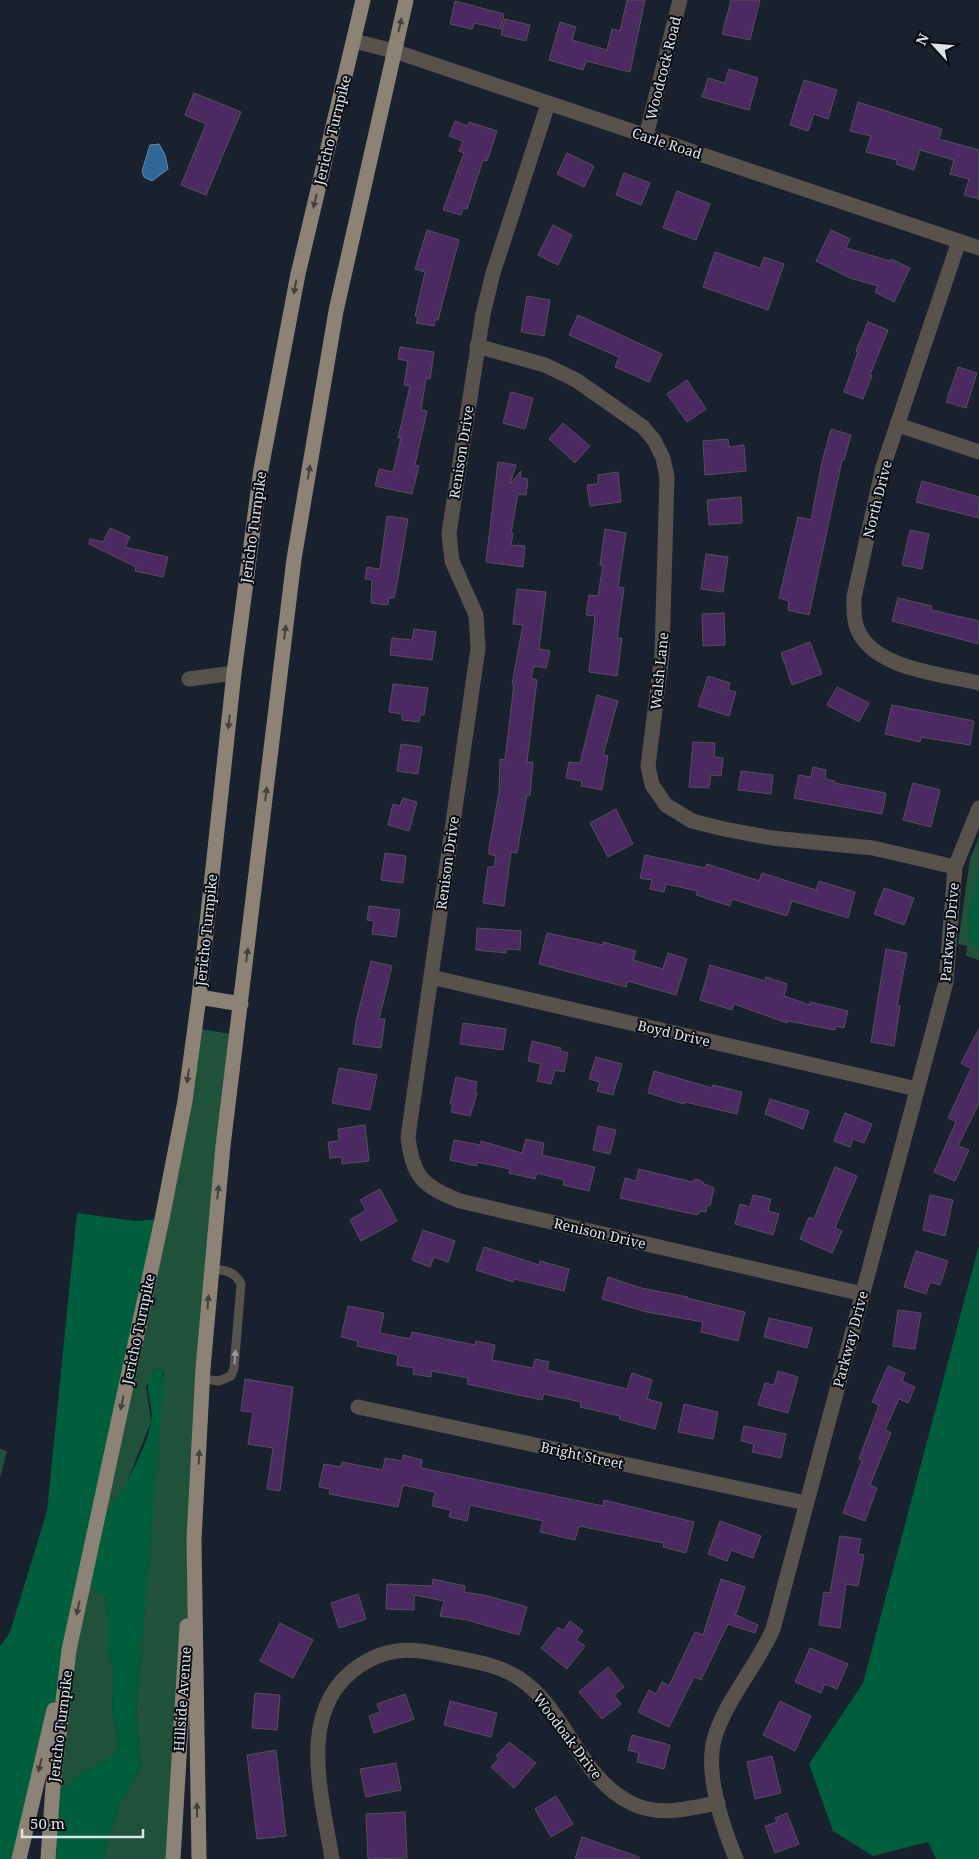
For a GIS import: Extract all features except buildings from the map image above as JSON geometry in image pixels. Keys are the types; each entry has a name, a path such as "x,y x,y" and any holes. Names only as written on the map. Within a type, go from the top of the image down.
{"main road":[{"name":"Jericho Turnpike","path":"48,1859 53,1786 69,1650 162,1219 185,1101 199,997 234,673 261,469 298,274 363,0"},
{"path":"199,1859 194,1540 202,1379 211,1268 294,559 336,311 406,0"},
{"path":"199,997 241,1004"},
{"name":"Hillside Avenue","path":"173,1859 182,1687 194,1540"},
{"path":"19,1859 34,1787 69,1650"}],"street":[{"name":"Woodcock Road","path":"646,136 680,0"},
{"name":"Carle Road","path":"354,41 394,51 979,248"},
{"name":"Renison Drive","path":"548,104 493,273 477,346 449,534 452,562 476,615 478,648 408,1137 411,1160 419,1176 430,1187 460,1201 863,1294"},
{"name":"North Drive","path":"960,241 884,467 854,597 854,617 858,630 877,653 898,664 979,683"},
{"name":"Walsh Lane","path":"477,346 545,365 576,380 643,426 654,440 663,458 667,476 662,654 648,766 652,785 666,804 692,821 724,829 772,838 872,848 955,867"},
{"path":"898,425 979,452"},
{"path":"189,679 234,673"},
{"name":"Parkway Drive","path":"736,1859 718,1803 712,1774 711,1757 714,1739 729,1706 766,1647 773,1629 946,982 955,867 979,808"},
{"name":"Boyd Drive","path":"431,977 917,1089"},
{"name":"Bright Street","path":"358,1407 806,1503"},
{"name":"Woodoak Drive","path":"332,1859 320,1779 318,1734 323,1710 333,1690 348,1674 370,1659 391,1651 414,1649 501,1668 521,1679 538,1695 590,1768 605,1784 632,1804 666,1812 718,1803"}],"lane":[{"path":"202,1379 219,1381 231,1376 234,1368 240,1284 238,1277 229,1271 211,1268"}],"green space":[{"path":"979,837 979,960 966,956 967,946 958,944 970,859"},
{"path":"979,868 979,951 969,938 970,910"},
{"path":"195,1028 237,1035 182,1687 173,1859 106,1859 105,1852 119,1806 141,1768 136,1713 164,1372 146,1386 151,1422 124,1489 103,1519"},
{"path":"77,1213 135,1221 162,1219 103,1519 124,1485 144,1446 152,1414 148,1394 149,1381 158,1368 161,1368 164,1378 136,1713 141,1768 119,1806 105,1852 106,1859 48,1859 55,1797 77,1775 111,1758 118,1746 112,1705 114,1677 108,1650 108,1614 104,1596 91,1587 87,1567 19,1859 0,1859 0,1647 10,1632 47,1511"},
{"path":"979,1245 979,1859 936,1859 928,1842 873,1856 833,1831 809,1764 863,1683"},
{"path":"0,1449 7,1451 0,1478"},
{"path":"87,1565 91,1587 104,1596 108,1614 108,1650 114,1677 112,1705 118,1746 112,1758 77,1775 56,1797"}],"water":[{"path":"159,144 165,155 168,169 152,181 144,177 142,171 150,145"}]}
